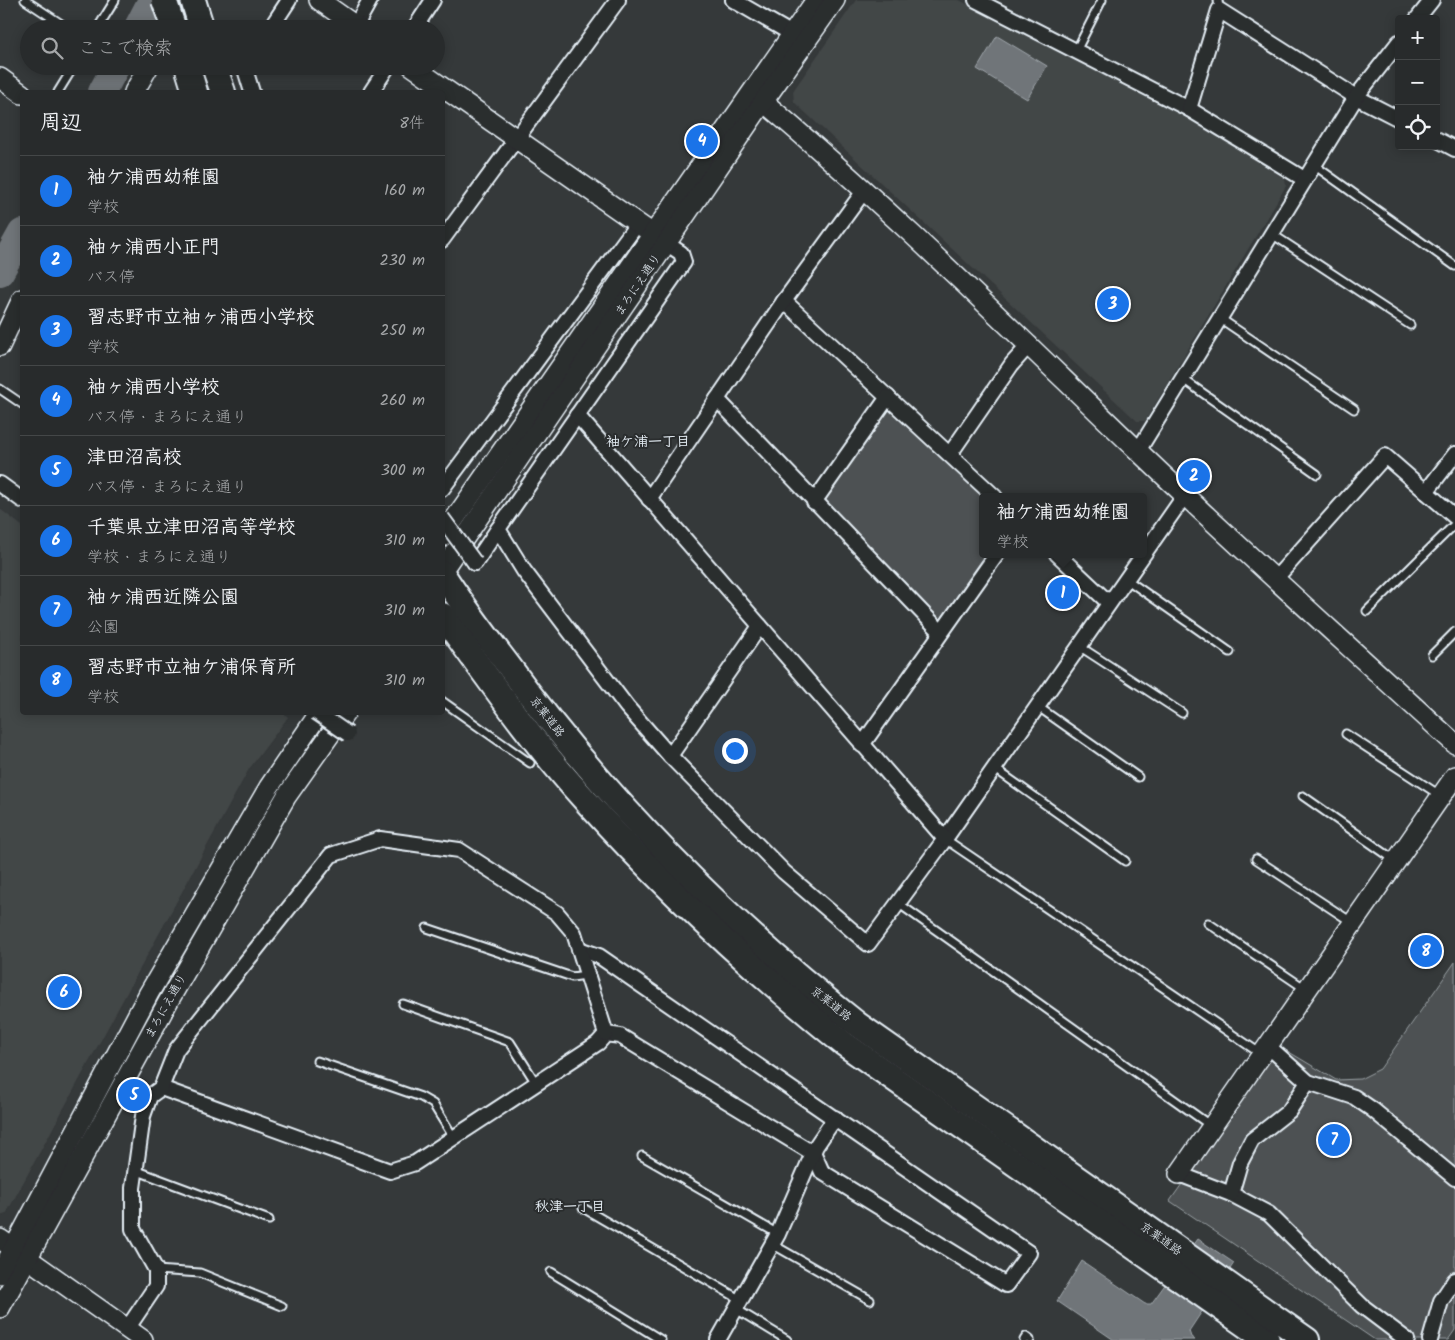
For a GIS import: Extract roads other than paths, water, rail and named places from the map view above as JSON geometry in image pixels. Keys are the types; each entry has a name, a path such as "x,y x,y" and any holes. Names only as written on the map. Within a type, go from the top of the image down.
{"highway":[{"path":"164,0 171,20"},
{"path":"192,0 199,20"},
{"path":"190,75 194,90"},
{"path":"217,75 222,90"},
{"name":"京葉道路","path":"445,576 551,724 668,856 734,921 799,978 857,1024 1168,1257"},
{"name":"京葉道路","path":"445,619 585,800 655,875 779,991 843,1043 1223,1295 1307,1340"},
{"name":"京葉道路","path":"1223,1295 1267,1340"}],"street":[{"path":"175,20 187,0"},
{"path":"276,20 289,0"},
{"path":"319,0 348,20"},
{"path":"361,20 370,0"},
{"path":"420,20 433,0"},
{"path":"445,236 515,137 618,0"},
{"path":"733,0 799,38"},
{"name":"まろにえ通り","path":"799,38 816,0"},
{"name":"まろにえ通り","path":"445,567 660,239 799,38 836,0"},
{"path":"976,0 1189,109 1304,179"},
{"path":"1420,15 1432,0"},
{"path":"1189,109 1218,5 1356,97 1395,118"},
{"path":"1138,451 1356,97 1395,47"},
{"path":"135,90 143,75"},
{"path":"247,75 251,90"},
{"path":"372,90 382,75"},
{"path":"425,75 681,254 684,262 475,563 445,522"},
{"path":"0,78 20,93"},
{"path":"758,97 864,191 1030,344 1138,451 1455,744"},
{"path":"1440,141 1455,148"},
{"path":"649,499 784,301 864,191"},
{"path":"445,485 638,223"},
{"name":"まろにえ通り","path":"445,533 660,239"},
{"path":"784,301 991,493"},
{"path":"0,346 20,307"},
{"path":"950,454 1012,364 1030,344"},
{"path":"814,502 888,397"},
{"path":"717,399 941,632"},
{"path":"577,415 945,839"},
{"path":"1426,492 1455,454"},
{"path":"1276,578 1385,456 1455,517"},
{"path":"0,484 20,499"},
{"path":"1147,549 1185,495"},
{"path":"498,529 524,571 627,707 670,756 784,872 868,944 945,839 1141,558"},
{"path":"862,745 994,558"},
{"path":"1060,558 1109,603"},
{"path":"670,756 760,626"},
{"name":"まろにえ通り","path":"0,1274 149,993 269,787 318,715"},
{"path":"320,715 348,734"},
{"name":"まろにえ通り","path":"0,1308 14,1248 168,1002 281,805 344,715"},
{"path":"1407,1340 1362,1306 1269,1214 1231,1194 1179,1174 1455,776"},
{"path":"127,1329 156,1286 156,1270 133,1229 135,1170 143,1116 150,1096 162,1088 176,1050 331,855 380,839 459,850 557,914 574,933 606,1034"},
{"path":"579,949 599,956 1029,1253 1006,1285 822,1172 814,1154 620,1036 606,1034"},
{"path":"162,1088 390,1171 415,1163 598,1043 606,1034"},
{"path":"1265,1050 1308,1082 1354,1097 1373,1110 1455,1178"},
{"path":"1231,1194 1240,1163 1252,1140 1289,1111 1308,1082"},
{"path":"718,1340 775,1239 816,1146 835,1118"},
{"path":"14,1248 143,1340"},
{"path":"1430,1340 1441,1301 1455,1280"}],"lane":[{"path":"25,0 55,20"},
{"path":"102,20 114,0"},
{"path":"1076,51 1102,0"},
{"path":"59,90 68,75"},
{"path":"1313,165 1455,266"},
{"path":"1272,234 1410,325"},
{"path":"1221,319 1354,409"},
{"path":"1183,379 1317,474"},
{"path":"0,389 20,403"},
{"path":"1367,611 1455,524"},
{"path":"1126,579 1230,652"},
{"path":"1432,655 1455,632"},
{"path":"1079,646 1182,713"},
{"path":"445,703 530,763"},
{"path":"1037,706 1138,777"},
{"path":"1346,734 1442,796"},
{"path":"994,768 1125,861"},
{"path":"1303,796 1396,861"},
{"path":"945,839 1265,1050"},
{"path":"1256,859 1353,924"},
{"path":"898,903 1212,1127"},
{"path":"1208,923 1307,990"},
{"path":"428,928 572,977 586,975"},
{"path":"403,1004 510,1042 536,1083"},
{"path":"317,1061 421,1097 433,1104 454,1138"},
{"path":"642,1156 870,1300"},
{"path":"135,1170 269,1220"},
{"path":"583,1208 738,1305 787,1340"},
{"path":"156,1270 200,1274 282,1306"},
{"path":"551,1272 661,1340"},
{"path":"1024,1340 1026,1337 1030,1340"}],"waterway":[{"path":"142,20 152,0"},
{"path":"103,90 111,75"},
{"path":"0,272 20,237"}],"place":[{"name":"袖ヶ浦西小学校","path":"702,141"},
{"name":"習志野市立袖ヶ浦西小学校","path":"1113,304"},
{"name":"袖ヶ浦西小正門","path":"1194,476"},
{"name":"袖ケ浦西幼稚園","path":"1063,593"},
{"name":"習志野市立袖ケ浦保育所","path":"1426,951"},
{"name":"千葉県立津田沼高等学校","path":"64,992"},
{"name":"津田沼高校","path":"134,1095"},
{"name":"袖ヶ浦西近隣公園","path":"1334,1140"}],"district":[{"name":"袖ケ浦一丁目","path":"648,442"},
{"name":"秋津一丁目","path":"570,1207"}]}
